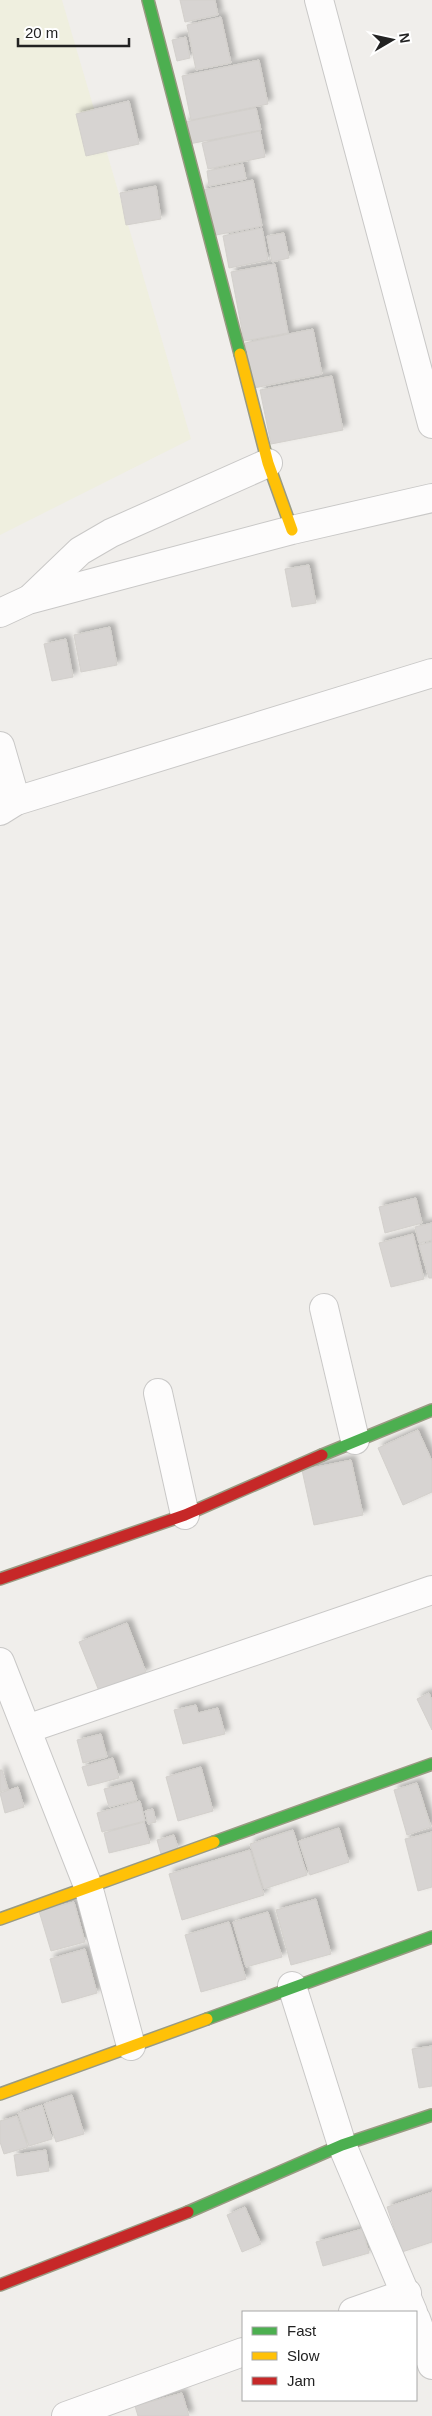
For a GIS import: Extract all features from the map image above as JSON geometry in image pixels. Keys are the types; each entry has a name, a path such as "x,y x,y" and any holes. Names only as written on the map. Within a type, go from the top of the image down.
{"street":[{"path":"148,0 268,463 292,530"},
{"path":"318,0 432,424"},
{"path":"28,600 80,551 111,533 268,463"},
{"path":"0,612 28,600 292,530 432,498"},
{"path":"0,746 8,806 432,673"},
{"path":"324,1308 355,1440"},
{"path":"158,1393 185,1515"},
{"path":"0,1579 185,1515 355,1440 432,1410"},
{"path":"27,1729 432,1590"},
{"path":"0,1662 88,1886 131,2046"},
{"path":"0,1919 432,1764"},
{"path":"0,2094 292,1986 432,1937"},
{"path":"292,1986 342,2145 410,2302 359,2311"},
{"path":"0,2285 179,2216 342,2145 432,2115"},
{"path":"417,2322 432,2365"},
{"path":"66,2416 242,2352"}],"green space":[{"path":"0,0 62,0 191,439 0,535"}],"building":[{"path":"180,0 215,0 218,15 185,22"},
{"path":"221,17 231,63 196,70 187,25"},
{"path":"186,37 190,58 177,61 172,40"},
{"path":"259,60 268,104 191,120 182,76"},
{"path":"129,101 139,144 86,156 76,114"},
{"path":"256,108 261,130 189,144 185,122"},
{"path":"260,131 265,157 208,169 202,143"},
{"path":"243,164 246,179 209,186 207,171"},
{"path":"253,180 262,226 211,236 202,190"},
{"path":"156,186 161,219 126,225 120,193"},
{"path":"262,228 268,260 229,268 223,236"},
{"path":"284,233 289,258 272,262 267,236"},
{"path":"275,264 288,333 244,341 231,272"},
{"path":"313,329 322,374 254,388 245,343"},
{"path":"332,376 343,430 271,444 260,390"},
{"path":"309,565 316,603 292,607 285,569"},
{"path":"110,627 117,665 81,672 74,635"},
{"path":"66,639 73,677 52,681 44,644"},
{"path":"416,1198 422,1223 385,1233 379,1207"},
{"path":"432,1223 432,1240 419,1243 415,1227"},
{"path":"413,1234 424,1279 391,1287 379,1243"},
{"path":"432,1242 432,1278 429,1278 419,1245"},
{"path":"418,1430 432,1461 432,1492 403,1505 378,1448"},
{"path":"351,1460 363,1515 314,1525 302,1470"},
{"path":"127,1623 146,1672 99,1691 79,1642"},
{"path":"429,1693 432,1700 432,1730 417,1699"},
{"path":"196,1705 198,1713 218,1708 225,1734 183,1744 174,1710"},
{"path":"101,1734 107,1757 83,1763 77,1740"},
{"path":"113,1758 119,1778 88,1786 82,1767"},
{"path":"201,1767 213,1811 178,1821 166,1777"},
{"path":"0,1770 2,1770 8,1789 0,1792"},
{"path":"132,1782 137,1800 109,1807 104,1789"},
{"path":"417,1783 431,1827 407,1835 394,1790"},
{"path":"18,1787 24,1807 5,1813 0,1793"},
{"path":"140,1801 145,1821 102,1832 97,1813"},
{"path":"153,1809 156,1822 148,1824 145,1811"},
{"path":"144,1822 150,1843 109,1853 104,1833"},
{"path":"339,1828 349,1862 310,1875 299,1841"},
{"path":"293,1830 307,1875 264,1889 250,1844"},
{"path":"432,1832 432,1887 418,1891 405,1839"},
{"path":"174,1835 178,1848 161,1854 157,1840"},
{"path":"250,1850 264,1895 182,1920 169,1874"},
{"path":"316,1899 331,1954 291,1965 276,1910"},
{"path":"74,1902 85,1942 51,1951 39,1911"},
{"path":"268,1912 282,1957 246,1967 233,1922"},
{"path":"229,1922 246,1979 201,1992 185,1935"},
{"path":"85,1949 97,1993 62,2003 50,1959"},
{"path":"432,2046 432,2086 419,2088 412,2049"},
{"path":"72,2095 84,2134 56,2142 44,2104"},
{"path":"42,2105 52,2139 29,2146 18,2113"},
{"path":"17,2116 28,2147 4,2154 0,2142 0,2121"},
{"path":"46,2150 49,2171 17,2176 14,2155"},
{"path":"432,2192 432,2242 402,2252 387,2207"},
{"path":"245,2207 261,2244 242,2252 227,2215"},
{"path":"362,2229 369,2253 323,2266 316,2242"},
{"path":"182,2393 189,2416 138,2416 135,2406"}],"traffic: fast":[{"path":"148,0 240,354"},
{"path":"322,1455 432,1410"},
{"path":"214,1842 432,1764"},
{"path":"207,2019 432,1937"},
{"path":"188,2212 342,2145 432,2115"}],"traffic: slow":[{"path":"240,354 268,463 292,530"},
{"path":"0,1919 214,1842"},
{"path":"0,2094 207,2019"}],"traffic: jam":[{"path":"0,1579 185,1515 322,1455"},
{"path":"0,2285 188,2212"}]}
